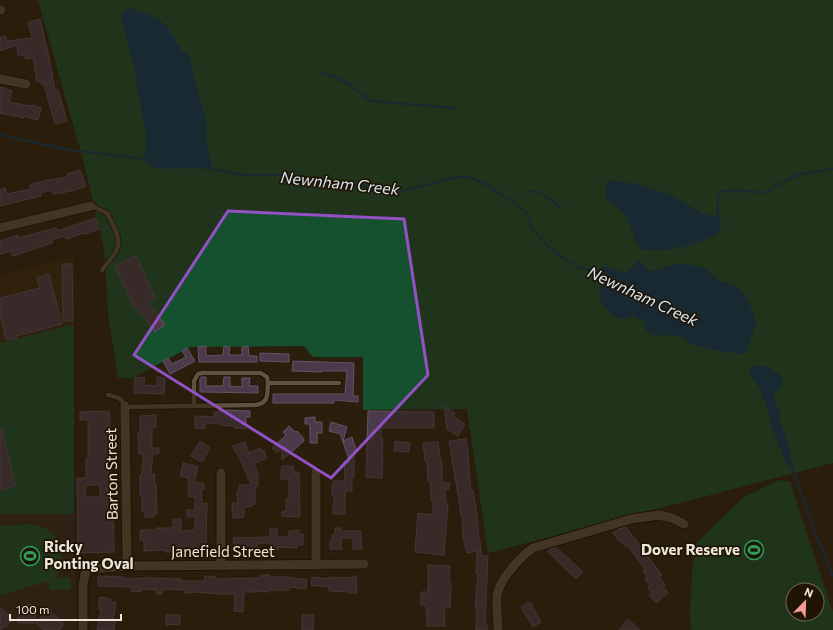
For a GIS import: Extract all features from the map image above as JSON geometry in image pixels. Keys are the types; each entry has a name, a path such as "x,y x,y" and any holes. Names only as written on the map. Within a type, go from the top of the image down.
{"street":[{"path":"0,79 26,84"},
{"path":"0,228 91,206"},
{"name":"Barton Street","path":"125,407 126,566"},
{"path":"316,472 316,565"},
{"path":"221,473 221,566"},
{"path":"498,630 497,594 504,579 524,554 533,548 631,519 660,516 672,518 684,524"},
{"name":"Janefield Street","path":"83,630 83,586 86,574 88,570 99,567 364,564"}],"lane":[{"path":"91,206 107,213 119,241 118,249 102,270"},
{"path":"108,395 123,400 125,407 194,406 262,404 267,398 267,377 261,373 198,374 194,381 194,406"},
{"path":"268,383 339,384"}],"highlighted area":[{"path":"228,211 404,219 428,375 331,478 134,355"}],"shaded area":[{"path":"74,257 74,324 0,343 0,275"},
{"path":"0,514 74,514 76,630 0,630"}],"green space":[{"path":"38,0 833,0 833,463 488,553 467,409 363,410 363,357 313,357 304,346 190,347 133,378 118,378 108,313 104,248 84,163"},
{"path":"74,324 74,514 0,514 0,343"},
{"name":"Dover Reserve","path":"779,480 790,482 823,582 785,582 785,622 825,622 825,588 833,612 833,630 691,630 690,612 693,557 697,542 744,497"},
{"name":"Ricky Ponting Oval","path":"32,524 45,528 54,535 61,546 61,566 56,579 65,577 70,578 71,589 50,590 48,583 53,580 0,595 0,526"}],"water":[{"path":"127,8 131,8 148,15 167,26 182,51 191,59 195,82 207,123 207,145 212,169 170,169 156,167 145,162 146,155 142,153 146,152 146,134 135,69 121,18 122,14"},
{"path":"608,180 657,190 676,198 704,214 718,217 721,223 719,233 701,242 682,248 642,250 637,243 625,216 605,196 606,184"},
{"path":"639,261 642,262 649,271 678,264 688,264 700,267 709,271 719,280 737,287 749,302 756,321 748,349 742,354 737,354 710,349 690,343 682,337 675,335 653,335 645,329 644,322 632,316 622,319 615,317 602,304 599,295 601,281 598,276 599,268 609,267 625,273"},
{"path":"756,365 770,368 781,377 781,386 773,397 780,411 779,418 789,446 793,465 787,466 771,425 767,407 761,392 749,371 749,368"}],"building":[{"path":"40,19 55,90 58,90 67,121 55,124 44,84 41,84 41,81 37,82 33,58 26,59 25,55 18,56 17,45 0,51 0,38 5,36 7,41 32,38 28,22"},
{"path":"0,87 12,91 9,102 32,105 41,108 38,120 24,116 24,118 0,113"},
{"path":"80,170 86,186 72,191 53,194 52,190 40,193 41,196 0,206 0,190 5,188 7,194 31,189 30,185 68,177 67,174"},
{"path":"96,218 99,229 66,239 65,236 52,240 52,243 13,256 11,251 0,254 0,241 18,235 18,238 56,228 57,231"},
{"path":"136,256 156,299 148,302 165,325 155,332 137,308 135,309 115,266"},
{"path":"62,264 72,264 73,321 63,321"},
{"path":"49,274 62,324 6,340 0,315 0,298 40,288 37,278"},
{"path":"206,346 206,356 223,355 224,346 230,347 229,355 242,355 242,347 248,346 249,356 257,356 257,362 199,362 198,347"},
{"path":"187,348 195,361 170,374 163,361 168,358 172,364 186,357 182,351"},
{"path":"260,353 289,354 289,362 260,361"},
{"path":"293,361 354,363 353,396 358,396 358,402 334,400 334,403 273,403 273,394 345,394 347,371 292,371"},
{"path":"135,377 145,378 144,385 157,386 157,377 165,378 164,394 134,393"},
{"path":"200,377 206,377 206,386 223,386 224,377 230,377 230,386 242,387 242,378 250,378 249,386 258,386 258,393 200,392"},
{"path":"444,406 455,413 453,416 465,424 458,436 447,429"},
{"path":"220,410 250,411 250,417 246,417 246,429 234,428 234,426 205,423 205,429 195,428 195,416 214,417 214,412 220,412"},
{"path":"109,411 112,469 108,469 108,497 113,497 114,552 78,553 77,478 86,478 86,458 88,458 88,420 80,420 80,412","holes":["86,485 100,485 100,497 85,497"]},
{"path":"368,411 434,412 434,428 381,428 381,439 383,439 382,478 366,477"},
{"path":"156,415 156,427 152,427 152,448 159,448 159,454 153,454 151,473 155,474 154,484 156,484 157,514 154,514 154,517 145,517 145,512 142,511 142,495 140,495 140,475 142,475 143,454 139,454 138,432 140,432 140,416"},
{"path":"315,417 315,422 322,422 322,433 317,433 317,443 310,443 310,424 305,424 305,418"},
{"path":"331,422 347,427 343,441 352,437 357,452 354,453 354,478 352,478 352,491 345,491 345,514 333,514 334,495 332,495 332,486 333,481 345,481 344,462 350,462 340,434 329,431"},
{"path":"289,426 295,432 297,431 304,441 282,460 282,448 277,453 272,448 286,435 283,432"},
{"path":"0,429 2,429 15,486 0,490"},
{"path":"466,439 471,490 473,490 477,515 479,541 482,556 488,556 485,624 487,624 487,630 476,630 477,607 475,607 478,574 476,574 477,551 467,553 463,538 462,514 449,441"},
{"path":"200,441 210,448 202,462 191,456"},
{"path":"395,441 410,443 409,452 394,451"},
{"path":"245,442 249,453 260,448 262,451 264,450 267,458 254,464 259,476 257,477 258,486 255,487 255,504 244,507 244,517 233,518 232,503 238,503 237,491 239,491 239,485 251,485 239,456 236,451 235,452 233,446"},
{"path":"438,442 442,463 442,483 450,483 449,489 445,489 446,504 448,504 444,555 415,552 418,513 433,515 433,501 431,501 430,480 428,481 427,461 425,461 423,443"},
{"path":"183,463 198,467 194,483 204,483 204,489 201,489 202,504 207,503 206,548 172,549 172,552 165,552 165,550 144,551 144,540 140,540 140,530 173,528 173,519 181,519 181,531 195,530 195,517 187,517 187,510 195,510 195,496 189,497 188,478 180,476"},
{"path":"282,466 293,466 293,472 299,472 300,517 282,516 282,511 286,511 286,499 289,499 289,479 281,479"},
{"path":"626,527 662,575 659,577 665,585 663,586 668,593 656,603 649,595 652,593 648,588 650,586 645,579 647,577 643,571 645,569 627,545 625,546 620,540 619,541 613,533 618,529"},
{"path":"335,528 341,528 341,531 361,531 362,549 353,549 353,538 341,538 342,549 330,549 332,535 335,535"},
{"path":"270,529 277,529 277,537 289,537 289,531 299,530 299,534 303,534 303,545 297,545 297,548 278,547 278,550 270,550 270,543 257,543 257,549 241,551 241,548 234,548 233,538 270,537"},
{"path":"556,547 583,572 576,579 547,551"},
{"path":"428,565 450,566 450,608 444,608 445,626 427,626 426,605 421,605 421,592 428,592"},
{"path":"260,575 307,580 306,589 289,587 289,590 244,592 243,612 234,611 235,594 197,592 185,593 185,590 162,589 162,594 156,594 156,590 142,589 142,591 132,592 131,587 98,586 98,576 124,577 124,579 149,578 181,579 181,581 204,581 205,576 216,577 215,579 260,578"},
{"path":"356,576 357,593 349,594 349,592 329,591 329,587 311,585 312,577 329,579 330,577 348,578"},
{"path":"100,597 111,599 110,602 116,603 113,621 115,621 114,630 97,630 101,609 98,609"},
{"path":"530,602 541,622 533,627 521,607"},
{"path":"18,605 35,605 35,623 18,623"},
{"path":"0,607 13,620 1,630"},
{"path":"49,610 64,624 59,630 44,630 36,623"},
{"path":"166,615 180,615 180,624 166,625"},
{"path":"302,615 314,615 313,630 302,630"},
{"path":"628,619 640,630 619,630"}],"waterway":[{"path":"323,73 349,84 370,101 454,108 457,110"},
{"name":"Newnham Creek","path":"0,135 70,150 146,159"},
{"name":"Newnham Creek","path":"210,169 245,175 276,175 319,179 393,191 407,190 457,177 472,178 485,184 527,213 532,227 538,236 564,259 579,267 601,274"},
{"path":"718,218 718,194 723,191 736,190 764,193 801,174 833,169"},
{"path":"526,193 536,191 545,195 561,208"},
{"name":"Newnham Creek","path":"790,463 811,522 833,576"}],"place":[{"name":"Dover Reserve","path":"754,550"},
{"name":"Ricky Ponting Oval","path":"30,556"}]}
